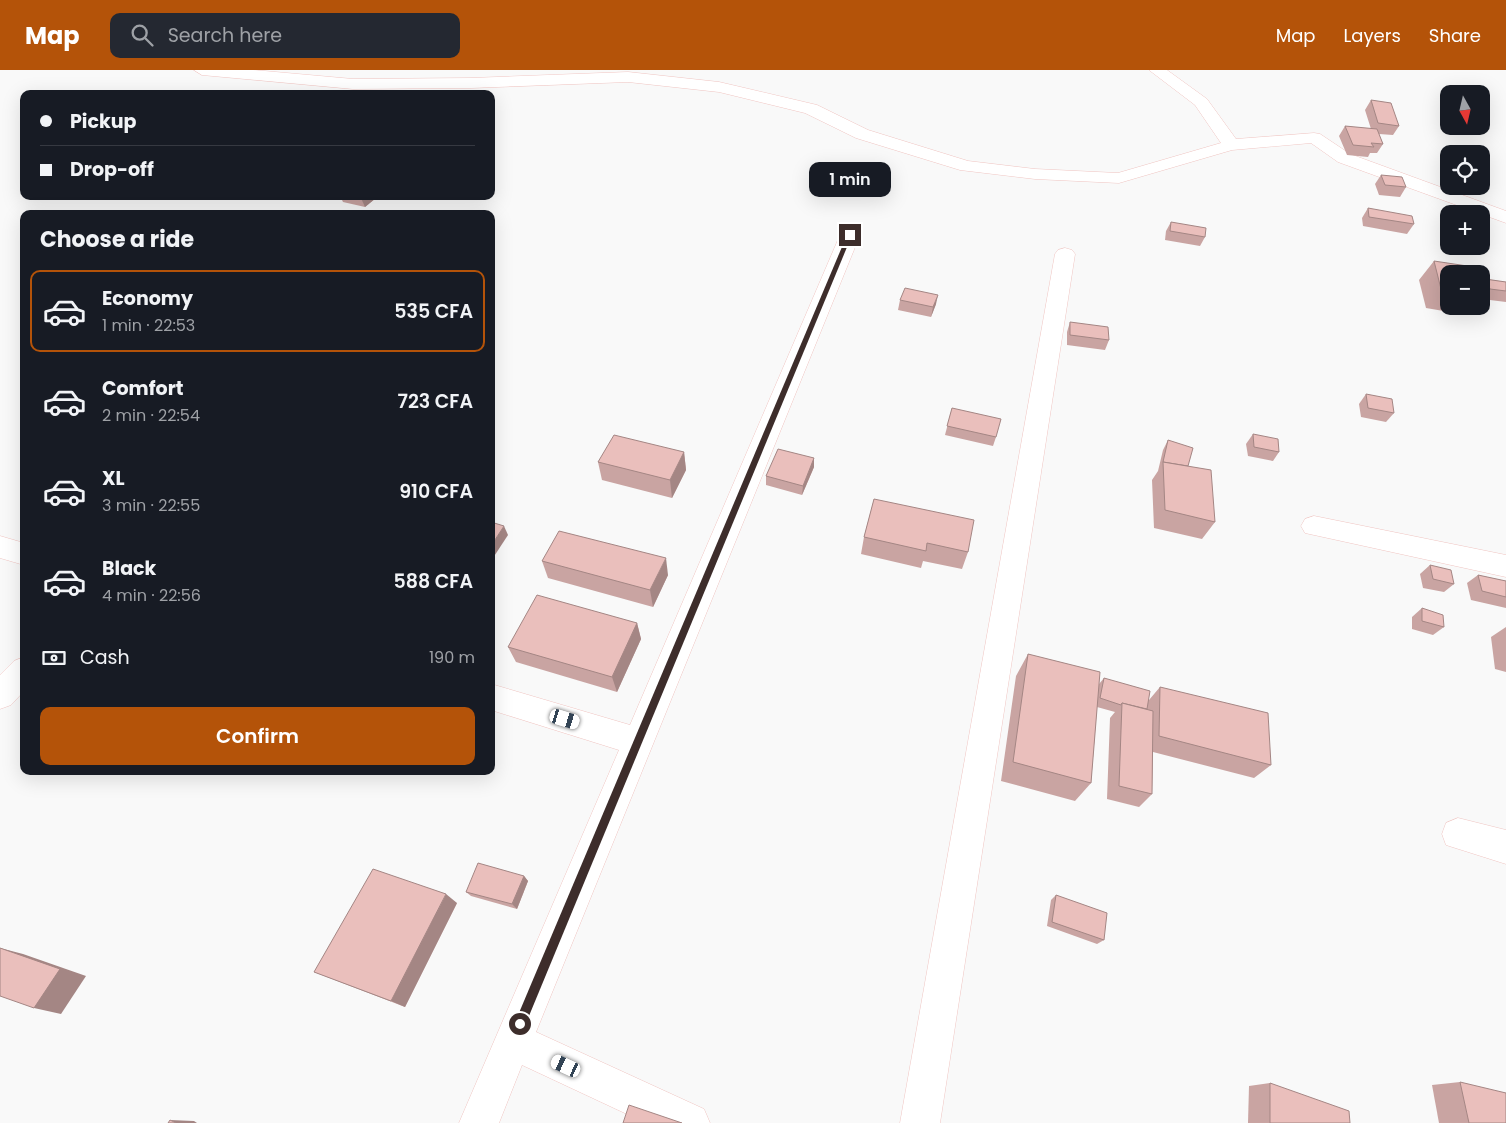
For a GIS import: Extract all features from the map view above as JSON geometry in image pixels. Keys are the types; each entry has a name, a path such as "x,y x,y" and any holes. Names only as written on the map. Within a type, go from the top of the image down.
{"street":[{"path":"202,70 353,84 471,83 628,77 719,87 811,109 862,134 966,166 1035,174 1119,178 1231,145 1314,138 1344,158 1506,217"},
{"path":"557,70 592,78"},
{"path":"1157,70 1201,102 1231,145"},
{"path":"479,1123 640,742 850,235"},
{"path":"920,1123 1065,254"},
{"path":"1314,526 1506,566"},
{"path":"0,546 20,553"},
{"path":"0,696 20,674"},
{"path":"495,697 640,742"},
{"path":"1458,834 1506,847"},
{"path":"513,1041 690,1123"}],"building":[{"path":"1371,100 1391,103 1399,126 1378,123"},
{"path":"1345,126 1377,129 1383,144 1371,143 1374,147 1353,145"},
{"path":"1381,175 1402,177 1406,187 1385,185"},
{"path":"1368,208 1412,216 1414,224 1369,217"},
{"path":"1171,222 1206,228 1205,237 1170,231"},
{"path":"1434,261 1461,265 1440,265 1440,285"},
{"path":"1490,280 1506,282 1506,291 1490,289"},
{"path":"905,288 938,295 933,307 900,300"},
{"path":"1070,322 1108,327 1109,340 1070,335"},
{"path":"1366,394 1392,399 1394,413 1368,408"},
{"path":"952,408 1001,419 996,437 947,426"},
{"path":"1253,434 1278,439 1279,452 1254,447"},
{"path":"614,435 684,452 670,480 598,462"},
{"path":"1168,440 1193,448 1188,466 1163,462"},
{"path":"778,449 814,458 803,486 766,476"},
{"path":"1163,462 1211,470 1215,522 1165,510"},
{"path":"874,499 974,520 968,552 927,543 926,551 864,537"},
{"path":"495,523 504,526 495,540"},
{"path":"559,531 666,558 650,590 542,561"},
{"path":"1430,565 1451,570 1454,584 1433,579"},
{"path":"1478,575 1506,581 1506,597 1482,591"},
{"path":"537,595 637,623 612,677 508,647"},
{"path":"1422,608 1443,615 1444,627 1422,621"},
{"path":"1028,654 1100,672 1091,783 1013,762"},
{"path":"1104,678 1150,691 1147,709 1122,703 1121,705 1100,698"},
{"path":"1160,687 1268,713 1271,765 1159,736"},
{"path":"1122,703 1153,711 1152,794 1119,786"},
{"path":"478,863 524,876 512,904 466,892"},
{"path":"373,869 446,894 391,1001 314,972"},
{"path":"1056,895 1107,913 1104,940 1052,922"},
{"path":"0,948 60,969 34,1008 0,996"},
{"path":"1460,1082 1506,1093 1506,1123 1469,1123"},
{"path":"1270,1083 1349,1111 1350,1123 1270,1123"},
{"path":"629,1105 682,1123 623,1123"}],"route":[{"path":"520,1024 640,742 850,235"}]}
